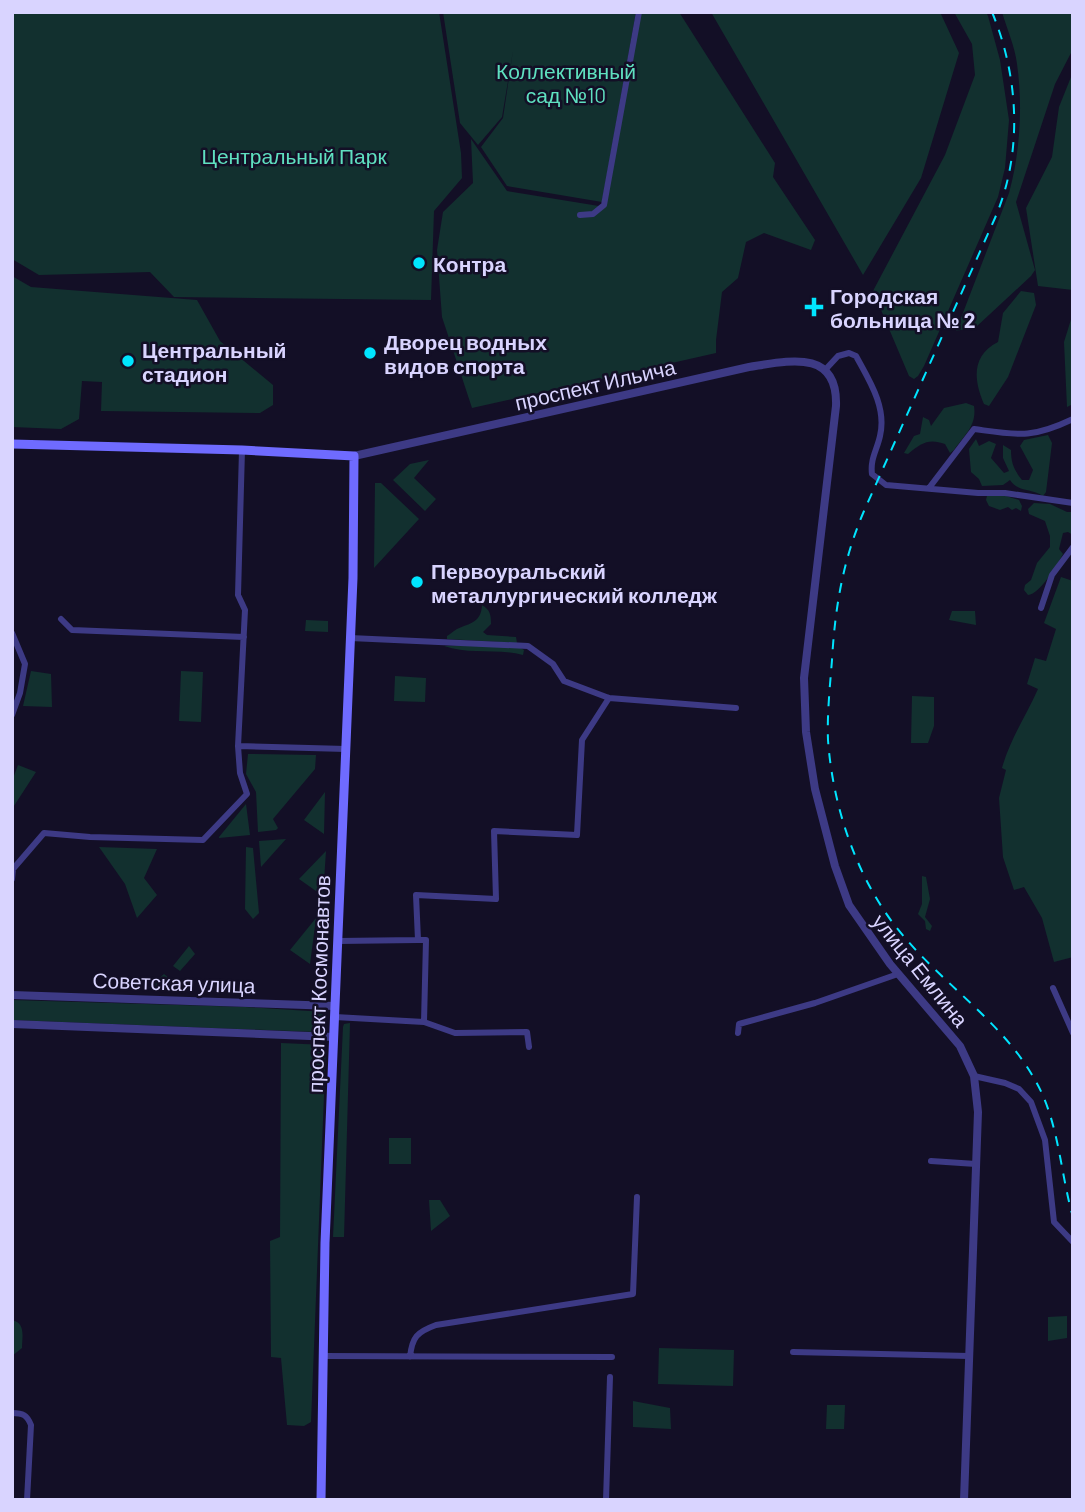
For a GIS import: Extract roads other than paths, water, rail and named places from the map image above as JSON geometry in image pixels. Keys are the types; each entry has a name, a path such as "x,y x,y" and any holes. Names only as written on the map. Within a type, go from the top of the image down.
{"main road":[{"name":"проспект Ильича","path":"12,443 354,456"},
{"name":"проспект Космонавтов","path":"321,1500 323,1356 350,638 354,456"}],"street":[{"path":"580,215 593,214 604,205 639,12"},
{"path":"825,370 838,356 849,353 856,356 879,403 882,421 871,461 872,474 886,485 1005,493 1073,503"},
{"name":"проспект Ильича","path":"354,456 749,367 799,360 825,370"},
{"name":"улица Емлина","path":"825,370 834,385 836,406 804,678 806,732 815,789 843,893 857,919 898,974 955,1039 974,1076 978,1112 964,1500"},
{"path":"929,488 974,429 1019,435 1046,431 1073,419"},
{"path":"12,879 13,869 44,833 203,840 247,794 240,773 238,747 245,610 238,595 242,450"},
{"path":"1041,608 1052,575 1073,547"},
{"path":"61,619 72,630 244,637"},
{"path":"12,633 25,664 20,693 12,715"},
{"path":"350,638 528,646 553,664 564,681 609,698 736,708"},
{"path":"418,940 416,895 496,900 494,831 577,835 582,740 609,698"},
{"path":"238,747 346,749"},
{"path":"338,941 426,940 424,1022"},
{"path":"738,1033 739,1024 815,1003 898,974"},
{"path":"1053,988 1073,1033"},
{"name":"Советская улица","path":"12,995 335,1006"},
{"path":"335,1017 424,1022 455,1033 527,1032 529,1047"},
{"path":"12,1024 334,1037"},
{"path":"974,1076 1019,1089 1031,1102 1045,1140 1054,1222 1073,1242"},
{"path":"931,1161 976,1164"},
{"path":"410,1357 412,1340 419,1331 436,1325 633,1294 637,1197"},
{"path":"793,1352 969,1356"},
{"path":"323,1356 612,1357"},
{"path":"606,1500 610,1377"},
{"path":"12,1413 27,1417 31,1425 27,1500"}],"railway":[{"path":"992,12 1008,62 1012,89 1014,115 1010,168 995,218 864,511 851,548 835,621 828,740 842,820 862,871 889,918 906,939 1008,1041 1035,1080 1054,1130 1073,1217"}],"place":[{"name":"Контра","path":"419,263"},
{"name":"Городская больница № 2","path":"814,307"},
{"name":"Дворец водных видов спорта","path":"370,353"},
{"name":"Центральный стадион","path":"128,361"},
{"name":"Первоуральский металлургический колледж","path":"417,582"}],"park label":[{"name":"Коллективный сад №10","path":"566,82"},
{"name":"Центральный Парк","path":"294,155"}]}
